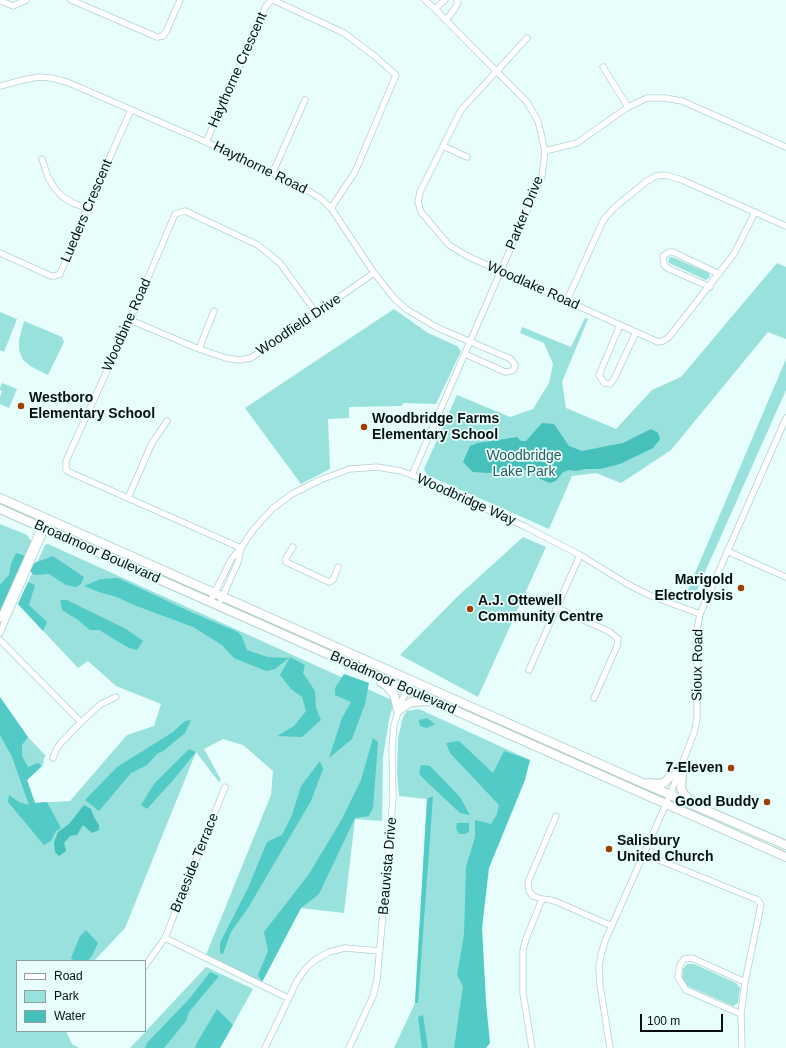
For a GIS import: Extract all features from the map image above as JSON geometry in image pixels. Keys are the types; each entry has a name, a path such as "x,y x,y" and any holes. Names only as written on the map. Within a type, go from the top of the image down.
{"main road":[{"name":"Broadmoor Boulevard","path":"0,498 786,845"},
{"name":"Broadmoor Boulevard","path":"0,509 786,857"},
{"path":"369,673 392,691 398,711 411,702 434,701"},
{"path":"636,780 656,784 664,783 683,763"},
{"path":"683,763 681,784 682,790 695,804 708,811"}],"street":[{"path":"1,0 13,6 26,0"},
{"path":"71,0 157,37 163,36 166,32 180,0"},
{"name":"Haythorne Crescent","path":"206,142 266,6 273,0 344,33 377,58 396,75 355,172 331,208"},
{"name":"Parker Drive","path":"412,475 542,176 545,151 538,121 527,102 425,0"},
{"path":"435,9 445,0"},
{"path":"446,20 454,10 458,2 457,0"},
{"name":"Woodlake Road","path":"527,38 497,73 461,110 420,192 418,202 421,212 449,245 469,257 658,342 669,337 710,287 737,249 755,212"},
{"path":"603,67 628,107"},
{"name":"Haythorne Road","path":"0,86 38,77 51,78 67,82 206,142 273,172 300,186 320,198 331,208 374,273 394,298 406,309 438,328 511,359 515,365 514,369 512,371 505,372 465,354"},
{"path":"545,151 577,143 628,107 647,98 665,98 682,101 786,147"},
{"path":"273,172 305,100"},
{"name":"Lueders Crescent","path":"0,253 52,276 60,274 86,208 131,110"},
{"path":"443,146 466,157"},
{"path":"42,158 48,177 55,189 69,201 86,208"},
{"path":"567,300 604,219 614,208 647,181 656,176 665,174 682,180 786,226"},
{"name":"Woodbine Road","path":"241,548 69,472 66,470 66,461 130,320 175,214 185,212 258,245 280,263 317,314"},
{"path":"710,287 667,268 664,265 663,256 669,252 673,252 719,274"},
{"name":"Woodfield Drive","path":"130,320 226,358 239,360 251,358 317,314 374,273"},
{"path":"199,348 214,311"},
{"path":"620,324 599,375 604,383 610,384 614,379 636,332"},
{"name":"Sioux Road","path":"610,1048 600,985 599,967 605,940 670,795 694,733 697,719 697,630 700,614 786,418"},
{"path":"128,498 152,443 167,421"},
{"name":"Woodbridge Way","path":"210,602 232,558 253,530 273,508 292,494 320,480 350,469 378,467 389,468 412,475 526,527 580,555 629,585 649,595 700,614"},
{"path":"0,619 47,519"},
{"path":"0,633 43,528"},
{"name":"Woodbridge Way","path":"218,606 238,562 241,548"},
{"path":"293,548 286,558 286,562 329,582 333,580 338,567"},
{"path":"727,551 786,577"},
{"path":"529,670 580,555"},
{"path":"557,608 610,632 618,639 617,646 594,698"},
{"path":"0,640 81,722"},
{"name":"Beauvista Drive","path":"349,1048 373,996 377,980 393,799 392,749 394,725 410,680"},
{"path":"54,758 56,750 60,744 81,722 101,704 116,697"},
{"name":"Braeside Terrace","path":"146,965 165,938 225,787"},
{"path":"556,816 528,882 529,891 533,896 557,902 612,926"},
{"path":"644,854 758,900 761,905 745,982 741,1014 742,1048"},
{"path":"532,1048 523,993 523,950 542,899"},
{"path":"165,938 288,998"},
{"path":"265,1048 297,981 306,968 315,960 329,952 345,948 380,951"},
{"path":"741,1014 686,990 678,977 680,965 684,959 692,958 745,982"}],"green space":[{"path":"670,257 709,273 710,277 706,280 669,263 668,261"},
{"name":"Woodbridge Lake Park","path":"777,263 786,267 786,339 768,332 671,450 621,483 596,473 572,476 549,529 427,475 424,469 457,395 510,417 533,409 549,383 553,364 544,343 520,333 522,327 571,347 585,318 588,319 562,382 566,408 616,429 652,390 681,377"},
{"path":"394,309 428,333 457,346 461,351 436,404 403,403 402,406 349,407 349,418 328,419 330,469 301,484 245,408"},
{"path":"0,312 17,319 4,352 0,350"},
{"path":"24,321 62,337 64,342 48,375 30,366 23,360 19,350 19,340"},
{"path":"786,359 786,390 693,599 684,599"},
{"path":"2,383 17,389 9,408 0,404 2,391 0,388"},
{"path":"0,524 27,535 32,542 0,613"},
{"path":"523,537 546,547 478,697 400,655 458,596"},
{"path":"48,544 394,701 389,720 383,757 382,821 355,819 344,913 301,908 262,982 206,955 271,795 273,771 243,745 223,739 204,749 221,780 219,782 196,752 125,928 95,960 16,960 16,1032 66,1032 72,1044 79,1048 0,1048 0,697 23,732 46,756 44,758 43,765 27,780 35,803 70,801 127,735 154,726 161,704 116,686 88,661 78,668 18,604 45,545"},
{"path":"419,709 530,760 483,863 475,1048 394,1048 415,1003 427,799 399,796 397,773 398,738 403,717 407,711"},
{"path":"687,964 694,964 736,983 740,988 738,1003 733,1006 685,985 682,979 683,969"},
{"path":"206,967 253,989 220,1048 130,1048"}],"shaded area":[{"path":"16,553 26,556 0,613 0,585 9,575 11,564"},
{"path":"53,556 84,577 81,584 76,587 66,585 49,574 34,575 30,571 34,563"},
{"path":"118,578 238,632 242,637 247,650 268,657 289,658 275,669 266,671 234,658 222,645 193,627 117,597 84,586 101,579"},
{"path":"28,582 35,585 29,605 47,622 43,631 18,604"},
{"path":"60,600 67,600 126,629 143,641 137,650 129,648 99,630 90,630 62,610"},
{"path":"290,657 305,665 303,673 315,691 316,708 321,720 302,737 277,736 294,726 306,711 302,697 291,689 280,675"},
{"path":"344,674 369,683 365,704 352,739 329,758 342,718 351,702 335,695 335,688"},
{"path":"0,697 28,737 22,745 22,756 28,767 38,763 42,766 27,780 35,803 47,802 61,828 56,831 51,841 44,845 8,802 9,795 19,802 29,805 12,757 0,735"},
{"path":"427,718 435,724 427,728 420,726 419,720"},
{"path":"191,720 185,733 162,752 158,753 147,765 131,773 99,811 85,800 117,767 173,732 185,721"},
{"path":"373,738 378,742 373,808 369,816 355,818 319,894 301,908 262,982 258,975 268,951 264,932 309,874 342,819 361,780"},
{"path":"459,741 493,773 504,751 530,760 525,780 489,868 482,928 490,1043 486,1048 454,1048 463,986 457,975 464,935 466,867 475,837 475,820 491,824 497,814 499,805 450,753 446,743"},
{"path":"189,749 196,752 174,779 147,809 141,805 154,784"},
{"path":"320,761 323,769 311,801 248,908 231,932 223,954 220,953 220,943 248,888 267,842 282,835 292,815 301,786"},
{"path":"421,765 430,766 460,797 470,815 460,813 419,774"},
{"path":"433,796 418,1003 415,1003 427,799"},
{"path":"457,823 469,823 469,832 459,834 456,828"},
{"path":"86,930 98,943 92,956 88,960 73,960 71,958 80,936"},
{"path":"210,972 219,976 189,1012 186,1021 164,1048 145,1048 147,1043 190,998"},
{"path":"217,1009 233,1025 220,1048 195,1048 198,1041"},
{"path":"423,1015 428,1048 422,1048 418,1017"}],"water":[{"path":"542,423 554,424 569,446 582,451 623,443 651,429 658,433 660,439 653,448 620,464 600,469 585,469 576,471 568,470 562,473 557,480 550,483 540,479 531,472 522,469 489,473 473,472 463,462 470,446 478,443 517,437 521,441 526,441"},
{"path":"84,805 91,809 99,825 99,830 92,833 83,825 77,835 70,836 64,843 66,851 59,856 55,852 54,842 58,832 69,824"}],"place":[{"name":"Westboro Elementary School","path":"21,406"},
{"name":"Woodbridge Farms Elementary School","path":"364,427"},
{"name":"Marigold Electrolysis","path":"741,588"},
{"name":"A.J. Ottewell Community Centre","path":"470,609"},
{"name":"7-Eleven","path":"731,768"},
{"name":"Good Buddy","path":"767,802"},
{"name":"Salisbury United Church","path":"609,849"}]}
